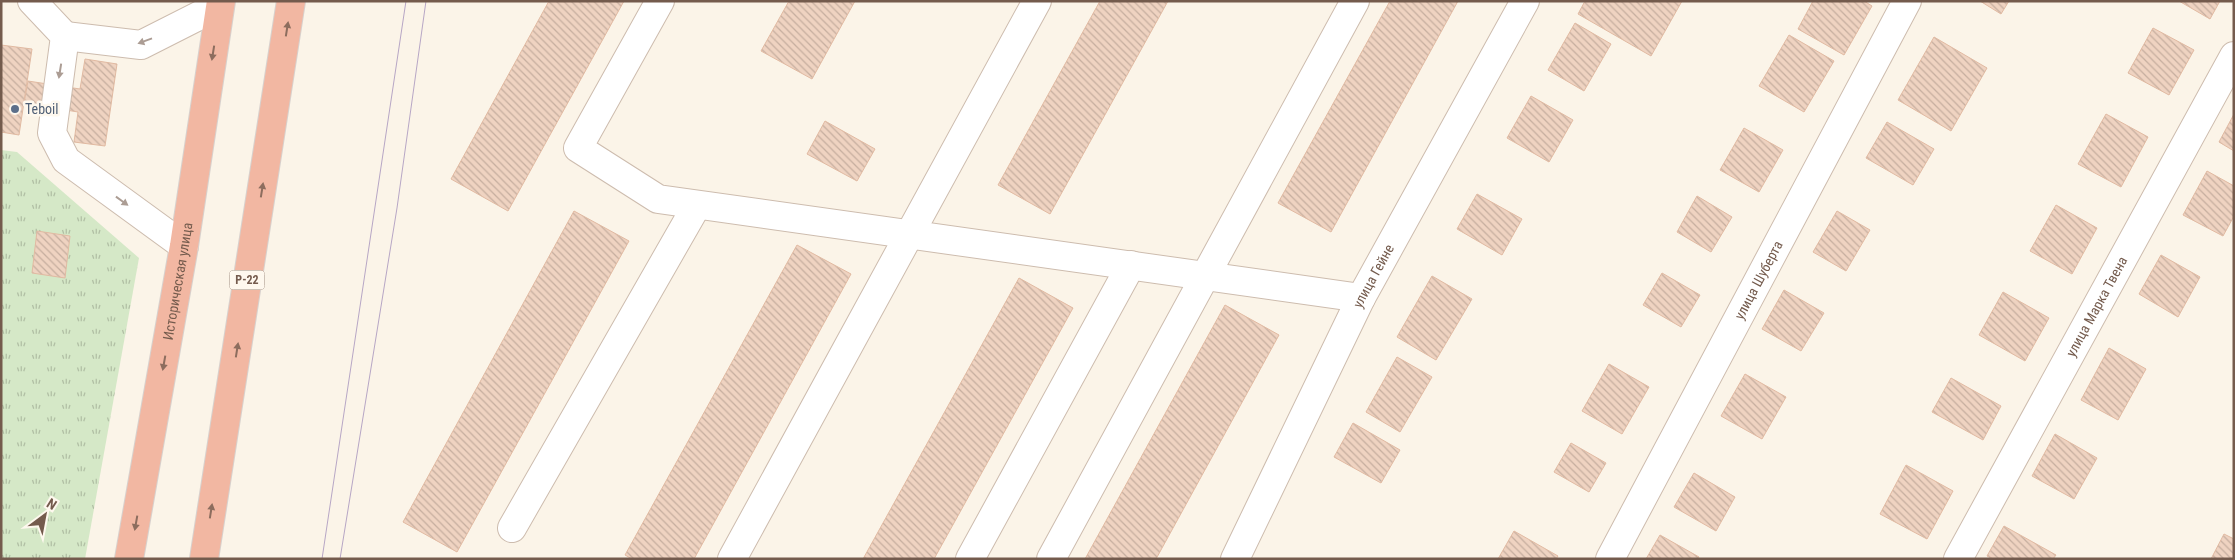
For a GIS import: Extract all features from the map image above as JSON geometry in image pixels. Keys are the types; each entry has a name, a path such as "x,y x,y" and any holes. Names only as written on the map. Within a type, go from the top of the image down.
{"highway":[{"name":"Р-22","path":"204,559 291,1"},
{"name":"Историческая улица","path":"129,559 184,246 220,3"}],"street":[{"path":"32,1 65,36 141,45 220,3"},
{"path":"660,1 578,148 658,199 1361,298"},
{"path":"732,559 1037,1"},
{"path":"1051,559 1355,1"},
{"name":"улица Гейне","path":"1235,559 1361,298 1524,1"},
{"name":"улица Шуберта","path":"1610,559 1907,1"},
{"path":"65,36 52,133 66,160 184,246"},
{"name":"улица Марка Твена","path":"1958,559 2234,56"},
{"path":"512,528 697,204"},
{"path":"970,559 1131,265"}],"green space":[{"path":"1,150 17,152 139,258 85,559 1,559"}],"building":[{"path":"549,1 624,1 508,211 451,179"},
{"path":"789,1 855,1 812,79 761,51"},
{"path":"1100,1 1168,1 1050,214 998,185"},
{"path":"1390,1 1458,1 1331,232 1278,203"},
{"path":"1585,1 1682,1 1651,56 1578,14"},
{"path":"1813,1 1864,1 1872,6 1844,55 1798,29"},
{"path":"1980,1 2009,1 2001,14"},
{"path":"2179,1 2220,1 2210,19"},
{"path":"1575,23 1611,44 1584,91 1548,70"},
{"path":"2153,28 2194,50 2169,95 2128,73"},
{"path":"1789,35 1834,61 1804,112 1759,86"},
{"path":"1934,37 1987,68 1951,131 1898,100"},
{"path":"1,45 32,49 19,135 1,132"},
{"path":"85,59 117,64 105,146 74,142 78,112 24,103 28,81 80,89"},
{"path":"1531,96 1573,120 1549,162 1507,138"},
{"path":"2106,114 2148,137 2121,187 2078,164"},
{"path":"2234,114 2234,151 2219,142"},
{"path":"825,121 875,149 857,181 807,154"},
{"path":"1887,122 1934,149 1913,185 1866,158"},
{"path":"1744,128 1783,150 1759,192 1720,170"},
{"path":"2207,171 2234,186 2234,216 2223,236 2183,215"},
{"path":"1477,194 1522,219 1502,255 1457,229"},
{"path":"1697,196 1732,217 1711,252 1677,232"},
{"path":"2056,205 2097,228 2072,274 2030,251"},
{"path":"574,211 629,241 457,552 403,522"},
{"path":"1837,211 1870,230 1846,271 1813,252"},
{"path":"37,231 70,236 65,278 32,273"},
{"path":"797,245 851,274 694,559 632,559 625,555"},
{"path":"2161,255 2200,277 2178,317 2139,294"},
{"path":"1662,273 1700,295 1681,327 1643,305"},
{"path":"1432,276 1472,299 1436,360 1397,337"},
{"path":"1019,278 1073,308 934,559 863,559"},
{"path":"1784,290 1824,313 1801,351 1762,329"},
{"path":"2003,292 2049,318 2025,361 1979,335"},
{"path":"1225,305 1279,335 1156,559 1085,559"},
{"path":"2109,348 2146,369 2118,420 2081,400"},
{"path":"1397,357 1432,377 1400,432 1366,412"},
{"path":"1609,364 1649,387 1622,434 1582,411"},
{"path":"1745,374 1786,397 1762,439 1721,416"},
{"path":"1951,378 2001,406 1983,440 1932,412"},
{"path":"1353,423 1400,450 1381,483 1334,457"},
{"path":"2055,434 2097,458 2074,499 2032,476"},
{"path":"1571,443 1606,463 1589,492 1554,472"},
{"path":"1906,465 1953,491 1927,539 1880,514"},
{"path":"1694,473 1735,497 1716,531 1674,507"},
{"path":"2004,526 2056,555 2053,559 1993,559 1987,556"},
{"path":"1514,531 1558,556 1556,559 1498,559"},
{"path":"2224,534 2234,539 2234,559 2211,559"},
{"path":"1660,535 1699,557 1698,559 1646,559"}],"tram line":[{"path":"322,559 406,1"},
{"path":"340,559 397,208 426,1"}],"place":[{"name":"Teboil","path":"15,109"}]}
